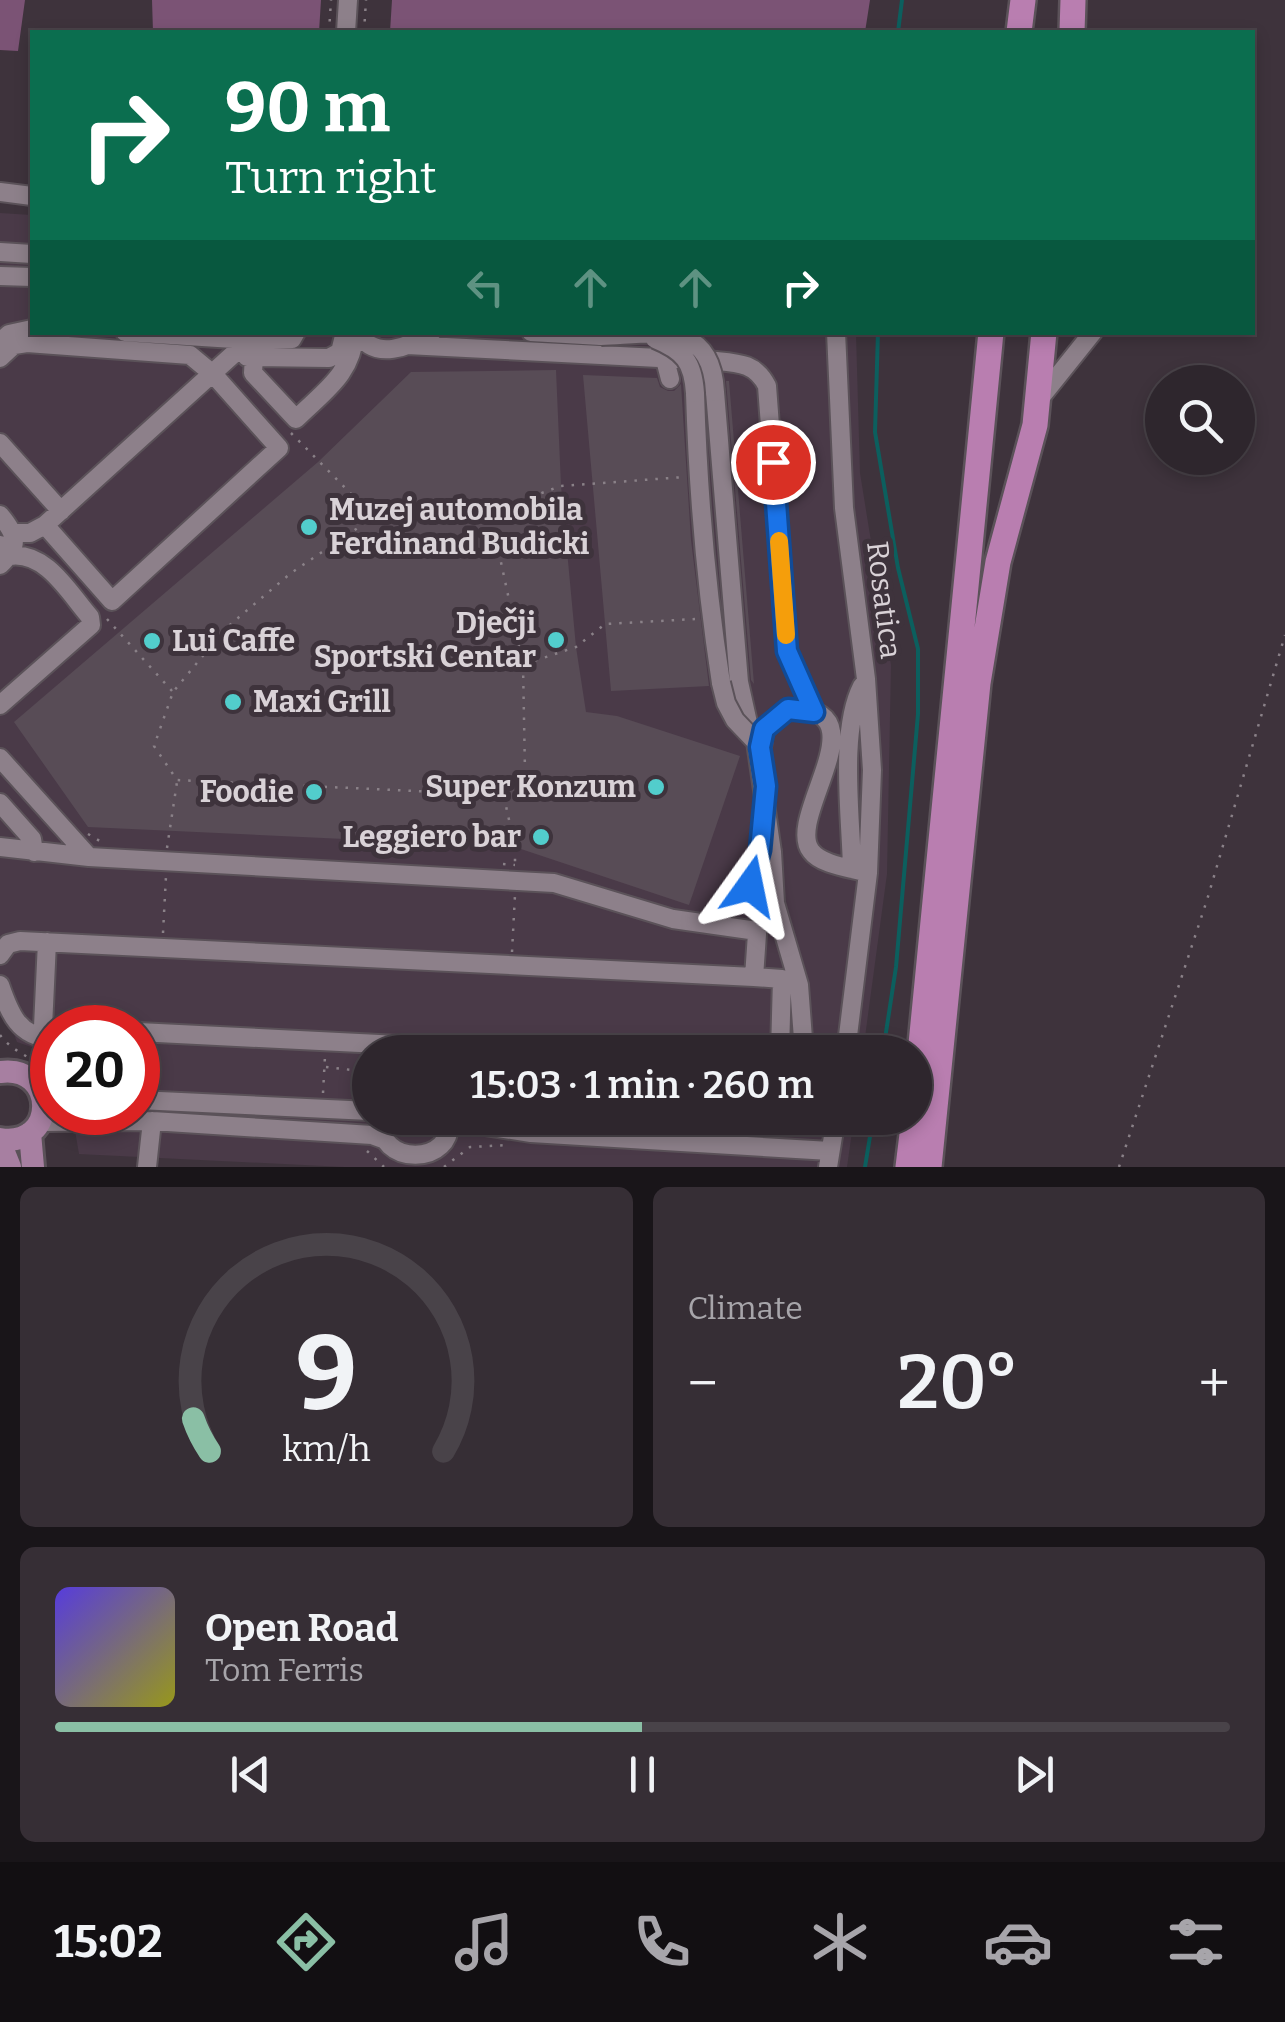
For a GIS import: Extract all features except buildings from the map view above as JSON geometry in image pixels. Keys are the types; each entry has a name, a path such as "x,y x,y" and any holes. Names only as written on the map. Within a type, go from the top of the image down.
{"highway":[{"path":"1020,30 1022,0"},
{"path":"1072,30 1073,0"},
{"path":"922,1035 992,335"},
{"path":"929,1167 978,683 998,562 1035,425 1044,335"},
{"path":"908,1167 912,1135"}],"main road":[{"path":"3,1068 30,1078"},
{"path":"10,1167 0,1141 16,1140 30,1131"},
{"path":"33,1167 35,1135"}],"street":[{"path":"346,30 348,0"},
{"path":"0,192 30,196"},
{"path":"0,252 30,254"},
{"path":"0,276 30,277"},
{"path":"0,342 9,334 30,329"},
{"path":"155,335 256,345 329,358 340,352 344,335"},
{"path":"6,550 46,525 221,369 256,345 292,339 294,335"},
{"path":"256,345 253,373 296,420 348,366 356,335"},
{"path":"358,335 376,348 394,350 426,335"},
{"path":"584,335 626,335"},
{"path":"652,335 670,379"},
{"path":"654,335 676,347 692,368 711,618 730,682"},
{"path":"662,335 690,338 704,350 712,367 730,682 726,703 735,720 756,742 775,903 801,1035"},
{"name":"Rosatica","path":"836,335 844,508 866,678 872,770 847,1035"},
{"path":"1037,403 1091,335"},
{"path":"0,358 14,345 27,343 190,354 221,369 284,440 112,601 46,525"},
{"path":"406,346 742,364 761,375 767,386 787,651 814,712"},
{"path":"0,444 61,511"},
{"path":"0,515 6,550"},
{"path":"0,704 90,626 90,617 40,561 6,550"},
{"path":"750,886 760,850 766,786 760,747 764,729 788,709 814,712 826,720 832,739 827,768 808,818 806,841 812,854 860,870"},
{"path":"0,758 89,857"},
{"path":"0,802 32,839 34,852"},
{"path":"0,847 89,857 554,882 674,919 750,930 757,934 754,978"},
{"path":"0,929 20,941"},
{"path":"0,955 8,944 20,941 790,982"},
{"path":"48,942 51,1005"},
{"path":"782,1035 790,982"},
{"path":"0,985 12,1018 30,1032"},
{"path":"160,1033 352,1043"},
{"path":"160,1044 325,1058 352,1055"},
{"path":"160,1101 352,1110"},
{"path":"160,1123 383,1139"},
{"path":"147,1167 151,1135"},
{"path":"383,1135 395,1164 431,1164 446,1143 457,1137 494,1135"},
{"path":"446,1143 447,1135"},
{"path":"554,1135 829,1159"}],"path":[{"path":"329,30 330,0"},
{"path":"364,30 366,0"},
{"path":"284,440 374,518"},
{"path":"490,511 523,664 525,772 503,795 178,780 154,746 173,692 224,630 291,573 374,518 490,511 561,486 698,476"},
{"path":"523,664 576,647 604,624 711,618"},
{"path":"1119,1167 1207,900 1285,635"},
{"path":"79,828 104,843"},
{"path":"496,864 516,865"},
{"path":"0,1036 14,1050 30,1058"},
{"path":"322,1099 325,1058 352,1066"},
{"path":"431,1164 476,1143 484,1145"},
{"path":"352,1145 395,1164"}],"shaded area":[{"path":"0,0 25,0 18,51 0,50"},
{"path":"152,0 321,0 319,30 153,30"},
{"path":"392,0 870,0 865,30 390,30"},
{"path":"0,213 30,215 30,335 856,335 860,473 891,665 887,874 865,1035 352,1035 352,1135 852,1135 847,1167 344,1167 79,1154 76,1135 160,1135 160,1005 30,1005 30,1046 17,1042 0,997"}],"waterway":[{"path":"898,30 902,0"},
{"path":"878,335 875,432 898,568 918,649 918,714 896,967 886,1035"},
{"path":"865,1167 870,1135"}],"slow traffic":[{"path":"779,541 786,635"}],"place":[{"name":"Muzej automobila Ferdinand Budicki","path":"309,527"},
{"name":"Dječji Sportski Centar","path":"556,640"},
{"name":"Lui Caffe","path":"152,641"},
{"name":"Maxi Grill","path":"233,702"},
{"name":"Super Konzum","path":"656,787"},
{"name":"Foodie","path":"314,792"},
{"name":"Leggiero bar","path":"541,837"}],"route":[{"path":"750,886 760,850 766,786 760,747 764,729 788,709 814,712 787,651 773,462"}]}
